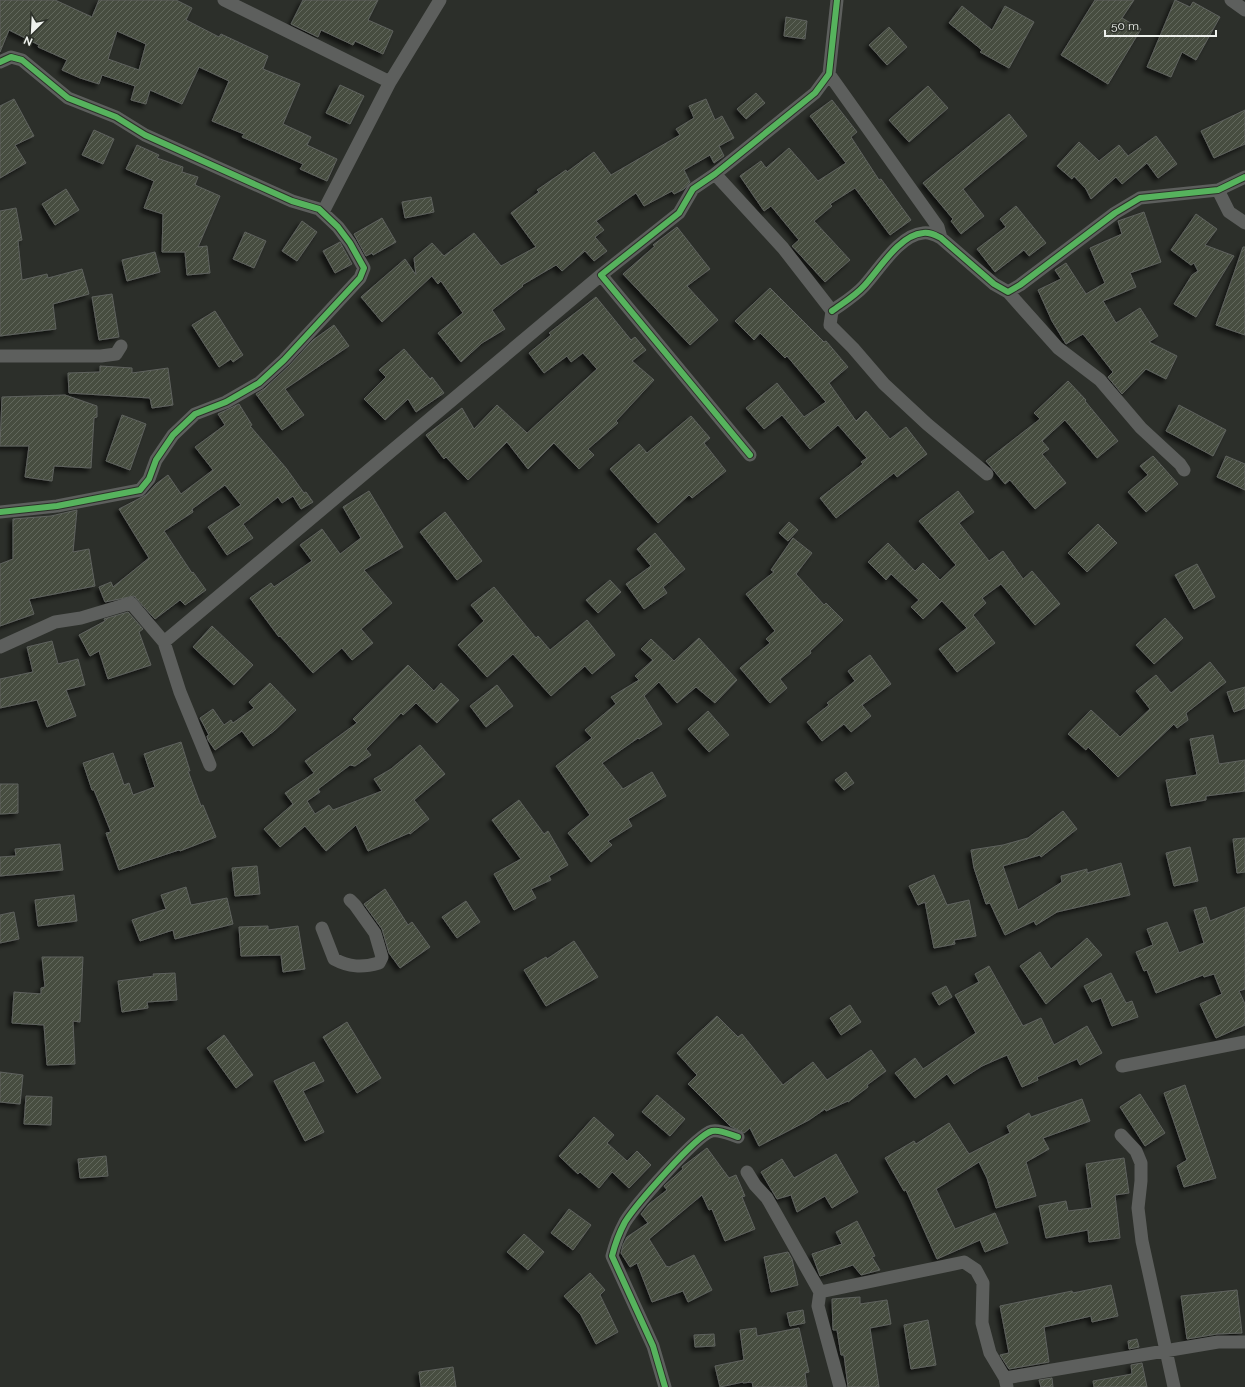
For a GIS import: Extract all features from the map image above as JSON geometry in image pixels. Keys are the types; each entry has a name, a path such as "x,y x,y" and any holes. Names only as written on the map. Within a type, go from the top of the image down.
{"street":[{"path":"224,0 390,82"},
{"path":"323,212 390,82 440,0"},
{"path":"164,642 601,275 679,213 692,189 715,174 815,93 829,74 837,0"},
{"path":"1231,0 1245,10"},
{"path":"0,62 11,57 22,60 68,98 116,117 145,135 292,201 323,212 350,243 364,268 360,278 284,360 259,383 226,402 194,414 173,435 156,460 149,478 140,490 57,506 0,512"},
{"path":"829,74 938,226 941,238"},
{"path":"715,174 784,248 832,310 830,325 853,348 884,384 927,424 987,474"},
{"path":"1008,292 1020,285 1115,213 1140,198 1218,190 1245,177"},
{"path":"1218,190 1229,212 1245,223"},
{"path":"832,310 850,299 864,286 889,254 913,237 922,233 931,233 941,238 994,284 1008,292 1058,348 1100,380 1140,428 1184,470"},
{"path":"601,275 750,456"},
{"path":"0,356 101,356 116,354 121,346"},
{"path":"0,647 55,622 81,618 131,603 164,642 180,692 210,764"},
{"path":"322,928 334,959 344,965 362,967 378,962 382,957 375,933 350,900"},
{"path":"1122,1066 1245,1042"},
{"path":"665,1387 653,1346 612,1256 615,1242 626,1221 657,1181 702,1136 712,1131 723,1132 738,1137"},
{"path":"1121,1136 1136,1151 1141,1163 1141,1182 1138,1208 1142,1241 1174,1387"},
{"path":"747,1172 755,1186 767,1198 820,1292 818,1306 840,1387"},
{"path":"820,1292 964,1262 976,1270 983,1283 982,1323 990,1353 1006,1382 1218,1342 1245,1342"}],"building":[{"path":"0,0 55,0 92,17 99,0 176,0 192,8 186,20 219,37 221,34 268,56 263,69 300,84 283,124 311,137 307,145 337,159 327,181 300,169 303,164 242,137 244,134 212,121 229,81 199,67 182,104 150,90 146,104 131,100 135,86 102,75 99,84 62,70 67,60 38,47 39,45 9,30 0,52","holes":["117,31 146,44 139,70 108,59"]},
{"path":"303,0 378,0 368,20 393,31 383,54 355,41 353,45 321,30 318,37 291,24"},
{"path":"1095,0 1134,0 1122,18 1141,29 1108,84 1061,55"},
{"path":"1175,0 1190,7 1193,2 1220,17 1196,60 1182,52 1171,77 1147,67"},
{"path":"962,6 992,30 1005,6 1034,22 1009,68 980,52 982,50 949,23"},
{"path":"786,17 807,21 805,39 784,36"},
{"path":"889,27 907,47 887,65 869,45"},
{"path":"340,85 364,96 350,124 326,113"},
{"path":"928,86 948,108 909,142 889,120"},
{"path":"756,93 765,103 746,119 737,109"},
{"path":"14,99 34,136 15,145 26,163 0,178 0,106"},
{"path":"706,99 715,120 722,116 734,138 719,146 724,156 714,163 710,155 684,170 690,182 684,189 674,194 672,191 644,206 636,193 596,221 604,230 595,237 607,251 594,261 585,251 562,271 556,265 522,285 523,286 492,310 505,329 482,343 461,362 438,333 463,313 441,281 438,284 432,276 382,322 361,297 405,259 416,275 414,258 432,243 444,256 474,233 501,266 536,247 511,213 539,192 537,190 566,170 567,172 594,152 611,175 680,135 676,129 694,118 689,106"},
{"path":"832,100 857,132 851,137 879,180 881,179 911,220 890,235 855,188 830,204 832,206 814,221 850,260 825,282 792,246 799,240 771,206 764,211 740,176 761,161 766,168 789,148 818,181 846,163 810,116"},
{"path":"1245,110 1245,144 1214,158 1201,131"},
{"path":"1009,114 1027,136 963,189 984,216 961,234 951,221 953,219 923,183"},
{"path":"94,130 114,139 103,164 82,155"},
{"path":"1156,136 1177,164 1158,178 1147,163 1122,184 1116,177 1091,199 1086,189 1074,176 1072,179 1057,166 1079,142 1099,161 1119,145 1128,156"},
{"path":"137,145 159,155 157,158 183,167 182,172 198,177 195,185 220,196 198,247 207,246 210,273 187,275 185,252 162,252 163,214 144,208 154,181 126,169"},
{"path":"66,189 79,210 55,225 42,204"},
{"path":"431,197 434,212 405,218 402,202"},
{"path":"1016,206 1046,243 1029,256 1024,250 995,272 977,249 1006,227 1000,219"},
{"path":"16,208 22,240 18,241 22,280 47,274 48,278 82,269 89,294 53,304 56,329 0,336 0,211"},
{"path":"1144,212 1161,262 1130,273 1136,287 1103,301 1116,323 1140,308 1158,336 1149,342 1177,356 1166,379 1146,369 1122,394 1108,377 1113,372 1083,334 1066,344 1052,321 1038,290 1061,279 1055,270 1066,263 1086,294 1105,283 1090,248 1122,234 1118,221"},
{"path":"1196,214 1217,229 1205,245 1234,256 1196,317 1174,304 1192,275 1198,271 1194,263 1191,265 1171,250"},
{"path":"382,218 396,242 373,255 372,253 366,256 354,234"},
{"path":"302,221 317,232 297,261 282,251"},
{"path":"677,227 710,269 687,286 718,320 690,345 623,274 655,246 653,245"},
{"path":"245,232 266,241 254,268 233,259"},
{"path":"340,242 352,264 335,273 323,251"},
{"path":"1243,247 1245,247 1245,335 1216,325"},
{"path":"155,252 160,272 127,281 122,260"},
{"path":"770,288 824,342 826,341 848,367 829,383 856,421 866,411 890,439 906,427 927,454 897,477 894,473 836,518 820,498 863,464 861,462 867,458 838,425 810,449 782,415 764,429 746,408 777,383 804,417 826,402 787,356 785,358 760,333 754,340 735,321"},
{"path":"112,294 119,337 99,340 92,297"},
{"path":"596,297 631,340 635,337 646,350 632,361 654,380 616,421 618,423 588,449 594,455 579,469 554,443 528,469 507,442 468,480 446,457 444,459 426,435 462,408 474,429 497,405 527,433 597,369 583,353 571,362 567,356 544,373 529,353 551,335 549,333"},
{"path":"215,311 243,355 233,362 231,359 219,367 192,325"},
{"path":"334,325 349,346 285,389 304,415 282,430 256,394 264,389 289,366 313,340"},
{"path":"404,349 430,379 432,377 444,393 416,412 408,399 385,420 364,399 386,377 379,370"},
{"path":"100,366 132,368 132,373 168,368 173,405 152,408 150,398 69,393 68,373 100,372"},
{"path":"1068,381 1086,400 1085,401 1118,441 1097,458 1065,420 1042,441 1049,449 1042,454 1066,483 1035,509 1010,480 1005,484 986,461 1040,419 1034,413"},
{"path":"65,395 97,406 97,417 94,418 91,468 54,466 52,481 25,477 29,446 0,446 2,397"},
{"path":"239,404 252,425 250,426 313,502 301,509 293,496 282,503 278,497 243,524 253,538 227,555 208,527 241,505 225,485 192,509 193,512 164,531 192,573 193,572 206,590 185,605 180,600 155,619 134,596 105,602 99,587 111,582 113,587 149,558 119,509 146,495 156,484 168,475 181,494 213,470 195,447 225,425 218,414"},
{"path":"1179,405 1226,430 1213,456 1166,431"},
{"path":"122,415 146,424 130,470 106,461"},
{"path":"691,416 710,438 704,443 726,471 692,498 689,495 658,523 610,469 639,444 647,453"},
{"path":"1153,456 1178,484 1146,512 1128,492 1148,475 1140,466"},
{"path":"1226,456 1245,464 1245,490 1217,477"},
{"path":"369,491 403,547 364,570 392,603 361,629 373,643 352,660 342,648 313,673 280,636 279,637 250,598 271,583 274,587 312,561 300,545 322,529 340,554 361,538 343,507"},
{"path":"958,491 974,512 959,523 989,561 1003,551 1023,579 1032,571 1060,604 1035,625 1001,584 982,598 986,603 973,615 995,643 957,672 939,649 967,628 942,601 923,619 911,607 919,600 891,574 886,580 868,562 888,543 915,571 923,563 940,580 956,565 919,521"},
{"path":"77,510 73,552 89,549 95,586 29,599 34,614 0,626 0,564 13,559 13,519 51,516"},
{"path":"445,512 482,561 457,580 420,532"},
{"path":"789,522 798,530 788,541 779,533"},
{"path":"1098,524 1117,543 1087,572 1068,553"},
{"path":"655,533 685,569 663,587 667,593 644,609 626,584 651,566 637,549"},
{"path":"793,538 812,553 796,574 824,605 826,603 843,620 810,651 811,653 780,679 787,688 770,703 740,668 770,643 766,639 775,631 746,594 774,572 771,570"},
{"path":"1197,564 1215,597 1194,609 1175,575"},
{"path":"610,580 621,592 598,613 586,600"},
{"path":"494,587 536,638 538,636 550,650 587,620 615,655 592,674 585,666 551,696 513,654 487,677 458,645 484,621 471,605"},
{"path":"128,612 143,629 139,632 151,665 108,679 99,651 90,656 79,635 105,621 104,619"},
{"path":"1165,618 1183,638 1154,664 1136,645"},
{"path":"212,626 253,665 234,685 193,647"},
{"path":"699,638 737,680 715,703 696,687 677,703 659,682 644,696 662,724 639,739 638,738 602,763 623,789 652,772 666,796 628,819 632,826 608,841 612,845 591,862 568,833 590,815 556,766 592,738 585,730 616,704 611,697 639,680 635,676 653,660 641,649 651,639 674,661"},
{"path":"52,641 58,664 78,659 85,685 66,690 76,716 47,727 37,700 0,708 0,679 33,672 27,647"},
{"path":"870,655 891,684 862,705 871,716 851,732 844,724 822,741 807,722 829,705 827,703 855,681 848,671"},
{"path":"1210,662 1226,682 1186,713 1188,720 1177,728 1174,724 1118,777 1088,747 1086,750 1068,734 1091,710 1120,737 1150,709 1136,691 1156,675 1171,693"},
{"path":"408,665 434,691 441,683 459,700 437,723 416,703 403,715 401,713 366,749 371,755 355,766 350,765 318,789 320,792 307,801 315,814 329,805 333,810 382,791 374,779 391,769 420,745 445,774 414,800 429,819 410,834 409,833 368,851 356,825 326,851 305,826 280,847 264,829 293,804 285,793 314,773 305,761 357,723 353,719"},
{"path":"270,683 296,710 274,731 253,746 242,731 215,750 208,740 207,736 209,735 200,718 213,709 224,725 231,720 233,723 254,708 249,702"},
{"path":"497,685 513,706 486,727 470,706"},
{"path":"1245,687 1245,708 1234,712 1227,692"},
{"path":"708,711 729,735 709,752 688,729"},
{"path":"1213,735 1219,764 1245,760 1245,791 1206,796 1206,800 1171,806 1166,780 1197,775 1190,739"},
{"path":"181,742 190,771 188,771 201,806 203,805 216,837 180,851 179,850 119,870 106,833 111,832 94,790 92,790 83,763 113,753 124,785 129,783 133,795 155,787 144,754"},
{"path":"846,772 854,783 844,790 835,780"},
{"path":"0,784 18,784 18,813 0,814"},
{"path":"519,800 544,834 548,831 568,865 549,876 551,880 531,889 536,898 514,910 494,874 521,859 492,820"},
{"path":"1063,811 1077,829 1041,857 1040,855 1003,866 1018,910 1062,882 1061,876 1087,869 1087,873 1121,863 1130,895 1057,912 1036,925 1034,921 1005,935 990,903 986,904 974,868 971,850 1003,845 1028,838"},
{"path":"1245,838 1245,872 1237,873 1233,839"},
{"path":"60,844 63,870 0,876 0,857 16,856 15,849"},
{"path":"1190,847 1198,881 1174,886 1166,853"},
{"path":"257,866 260,894 235,896 232,868"},
{"path":"934,875 947,905 969,900 976,936 954,940 955,944 934,948 925,902 918,905 909,886"},
{"path":"186,887 191,905 227,898 233,924 175,939 173,930 140,941 132,920 166,909 161,895"},
{"path":"385,889 408,925 412,922 430,947 400,968 389,953 382,929 364,904"},
{"path":"74,895 77,921 38,926 35,900"},
{"path":"466,901 480,922 457,938 442,917"},
{"path":"1206,907 1210,921 1245,907 1245,989 1239,991 1245,1004 1245,1025 1216,1038 1200,1004 1222,994 1214,974 1204,977 1203,975 1156,993 1147,970 1144,971 1136,952 1153,945 1147,929 1167,922 1179,953 1204,943 1194,910"},
{"path":"14,912 19,939 0,943 0,915"},
{"path":"268,926 268,930 298,926 305,969 283,972 281,955 241,956 239,927"},
{"path":"1087,938 1102,955 1046,1004 1020,966 1040,952 1051,969"},
{"path":"574,941 598,977 546,1006 524,970 546,957 547,959"},
{"path":"42,957 83,957 80,1022 73,1021 75,1064 47,1065 44,1025 12,1023 14,992 41,994 41,988 45,987"},
{"path":"989,966 1023,1026 1041,1018 1054,1045 1087,1026 1102,1053 1080,1065 1077,1059 1037,1077 1038,1080 1022,1087 1007,1055 982,1066 954,1084 947,1074 915,1098 895,1073 915,1058 923,1069 976,1033 955,995 979,982 975,974"},
{"path":"175,973 177,1000 147,1002 148,1008 122,1012 118,981 154,976 153,974"},
{"path":"1111,973 1126,1003 1132,1001 1138,1017 1112,1026 1101,998 1092,1002 1084,986"},
{"path":"946,986 952,997 939,1005 932,993"},
{"path":"850,1005 861,1022 841,1035 830,1018"},
{"path":"717,1016 738,1037 742,1034 783,1085 813,1062 827,1080 871,1050 886,1071 848,1102 826,1111 825,1109 809,1120 759,1146 750,1128 744,1133 730,1126 688,1084 697,1075 677,1053"},
{"path":"347,1022 381,1078 357,1093 323,1037"},
{"path":"224,1035 253,1075 236,1088 207,1048"},
{"path":"314,1062 324,1081 303,1091 324,1132 305,1141 274,1081"},
{"path":"0,1072 23,1075 20,1104 0,1102"},
{"path":"1185,1085 1216,1178 1184,1187 1177,1166 1187,1160 1164,1093"},
{"path":"1140,1094 1165,1133 1145,1146 1120,1107"},
{"path":"657,1095 685,1119 670,1136 642,1112"},
{"path":"26,1096 52,1097 51,1125 24,1124"},
{"path":"1082,1099 1090,1121 1043,1138 1049,1149 1026,1162 1036,1196 996,1208 987,1178 979,1162 936,1189 955,1229 995,1213 1008,1243 985,1252 980,1240 937,1259 906,1190 904,1191 885,1158 914,1141 916,1144 949,1123 969,1154 1010,1133 1007,1126 1029,1113 1031,1117"},
{"path":"594,1117 614,1135 607,1143 627,1161 637,1151 651,1165 629,1188 612,1172 599,1188 580,1172 578,1174 559,1156"},
{"path":"707,1148 729,1178 736,1175 745,1196 742,1197 755,1229 725,1241 712,1209 709,1210 702,1195 649,1239 666,1266 669,1267 694,1255 712,1290 688,1302 683,1291 652,1302 637,1263 630,1267 621,1253 623,1245 627,1237 648,1223 641,1214 649,1204 667,1190 664,1186 683,1169 682,1167"},
{"path":"836,1154 858,1192 832,1208 825,1196 797,1212 791,1195 777,1199 761,1172 782,1159 794,1178"},
{"path":"106,1156 108,1176 80,1178 78,1159"},
{"path":"1124,1158 1129,1193 1115,1195 1120,1238 1089,1242 1088,1230 1046,1238 1039,1206 1066,1201 1068,1211 1092,1208 1086,1164"},
{"path":"569,1209 591,1225 573,1250 551,1233"},
{"path":"857,1221 875,1256 872,1257 880,1270 861,1275 853,1265 820,1276 812,1254 842,1244 836,1232"},
{"path":"524,1234 544,1252 528,1270 507,1252"},
{"path":"788,1252 792,1259 798,1285 771,1292 764,1257"},
{"path":"590,1273 605,1290 600,1295 618,1332 596,1344 581,1315 564,1296"},
{"path":"1111,1285 1118,1316 1092,1322 1091,1316 1044,1327 1049,1362 1009,1369 1000,1355 1009,1353 1000,1306 1072,1291 1073,1293"},
{"path":"1237,1290 1242,1333 1217,1334 1187,1339 1181,1296"},
{"path":"860,1297 860,1304 887,1300 891,1324 870,1328 879,1387 848,1387 844,1355 841,1355 837,1330 833,1330 832,1299"},
{"path":"803,1310 805,1323 790,1326 787,1313"},
{"path":"928,1320 936,1365 911,1369 904,1325"},
{"path":"756,1328 757,1336 799,1328 809,1372 805,1373 807,1387 753,1387 752,1382 743,1382 720,1387 715,1366 744,1360 740,1330"},
{"path":"714,1334 715,1346 695,1347 694,1335"},
{"path":"1137,1339 1139,1347 1129,1349 1128,1341"},
{"path":"1142,1363 1147,1387 1094,1387 1093,1381 1132,1374 1131,1365"},
{"path":"453,1367 456,1387 421,1387 419,1372"},
{"path":"1052,1378 1053,1387 1041,1387 1039,1380"}],"cycle path":[{"path":"750,455 601,275 679,213 693,189 715,174 815,93 829,74 837,0"},
{"path":"0,62 11,57 22,60 68,98 116,117 145,135 292,201 319,209 338,227 350,243 364,268 360,278 284,360 259,383 226,402 195,414 173,435 156,460 149,479 140,490 57,506 0,512"},
{"path":"832,311 860,290 890,254 898,246 914,235 928,233 941,238 994,284 1008,292 1020,285 1115,213 1140,198 1218,190 1245,177"},
{"path":"665,1387 653,1346 612,1256 613,1252 625,1222 666,1172 693,1145 704,1135 712,1131 722,1131 738,1137"}]}
